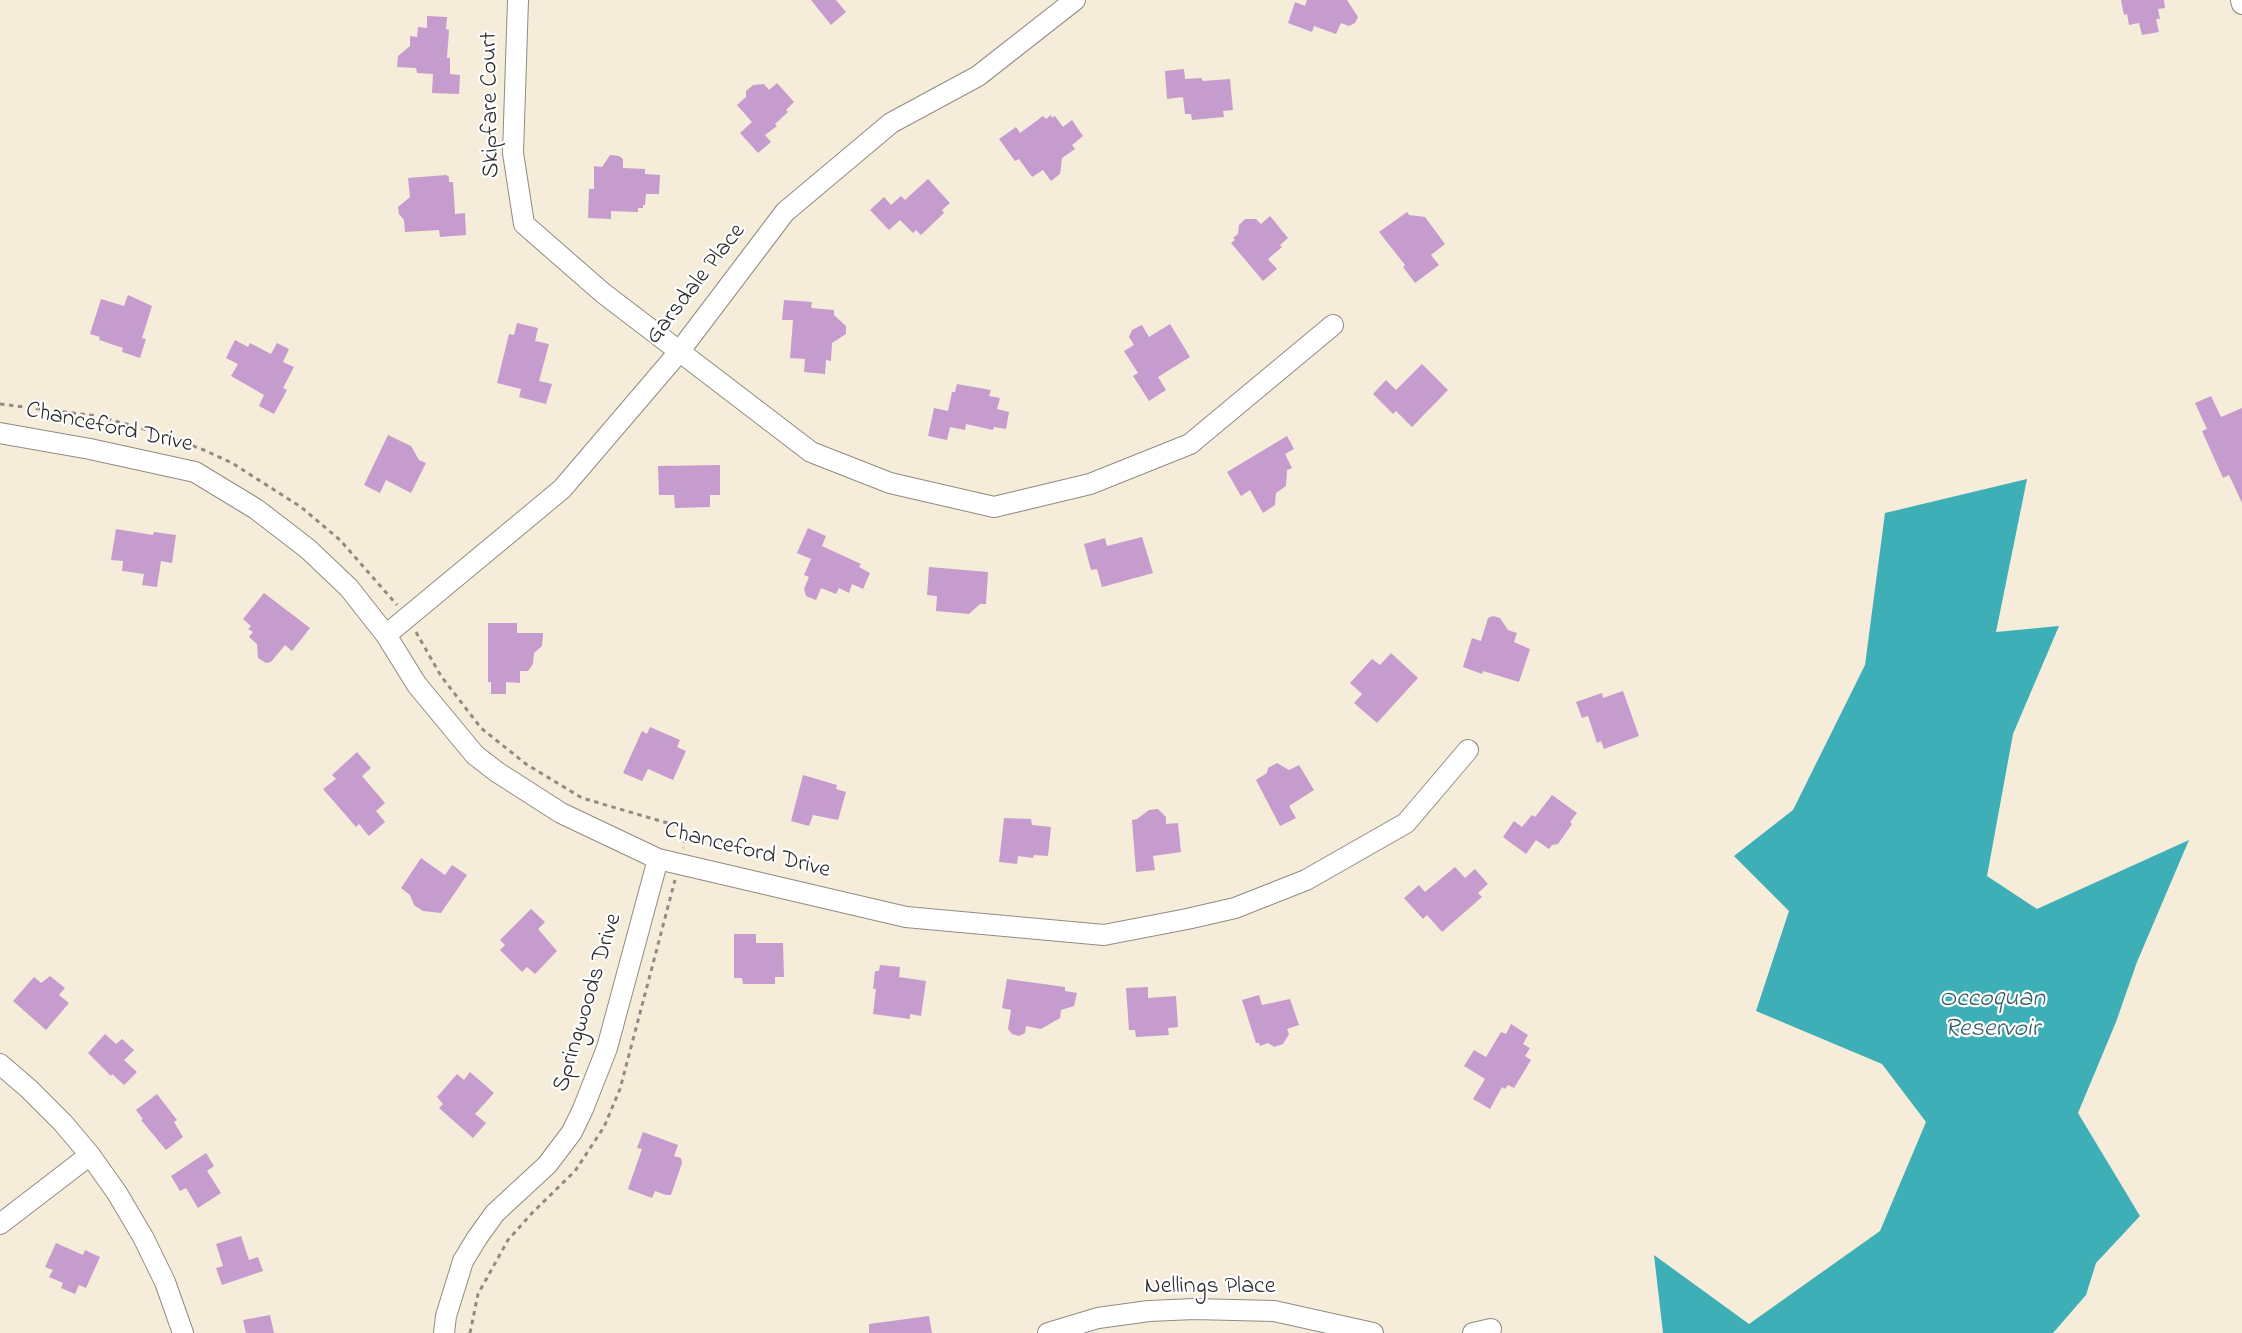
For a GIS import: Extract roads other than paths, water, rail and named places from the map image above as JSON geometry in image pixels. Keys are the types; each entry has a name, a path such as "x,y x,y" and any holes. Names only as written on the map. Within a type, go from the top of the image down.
{"street":[{"name":"Skipfare Court","path":"518,0 513,153 524,224 603,293 811,452 890,483 994,507 1090,484 1190,444 1333,325"},
{"name":"Garsdale Place","path":"386,635 562,489 679,352 785,212 891,123 978,76 1075,0"},
{"name":"Chanceford Drive","path":"0,433 90,449 195,472 256,509 308,549 349,588 386,635 417,685 475,755 561,813 658,859 906,917 1104,935 1187,920 1235,908 1306,880 1406,823 1468,750"},
{"name":"Springwoods Drive","path":"444,1333 446,1316 463,1261 477,1238 495,1213 547,1165 572,1132 583,1109 607,1048 658,859"},
{"path":"0,1064 63,1123 90,1155 117,1193 143,1236 165,1282 183,1333"},
{"path":"0,1224 90,1155"},
{"name":"Nellings Place","path":"1048,1333 1098,1318 1149,1311 1194,1309 1274,1311 1373,1333"}],"water":[{"name":"Occoquan Reservoir","path":"2027,479 1996,632 2059,626 2013,734 1987,876 2037,909 2189,840 2137,962 2116,1022 2078,1113 2140,1216 2096,1263 2086,1295 2053,1333 1663,1333 1654,1255 1749,1324 1880,1231 1926,1122 1882,1064 1756,1011 1789,911 1734,856 1793,810 1865,665 1885,513"}]}
